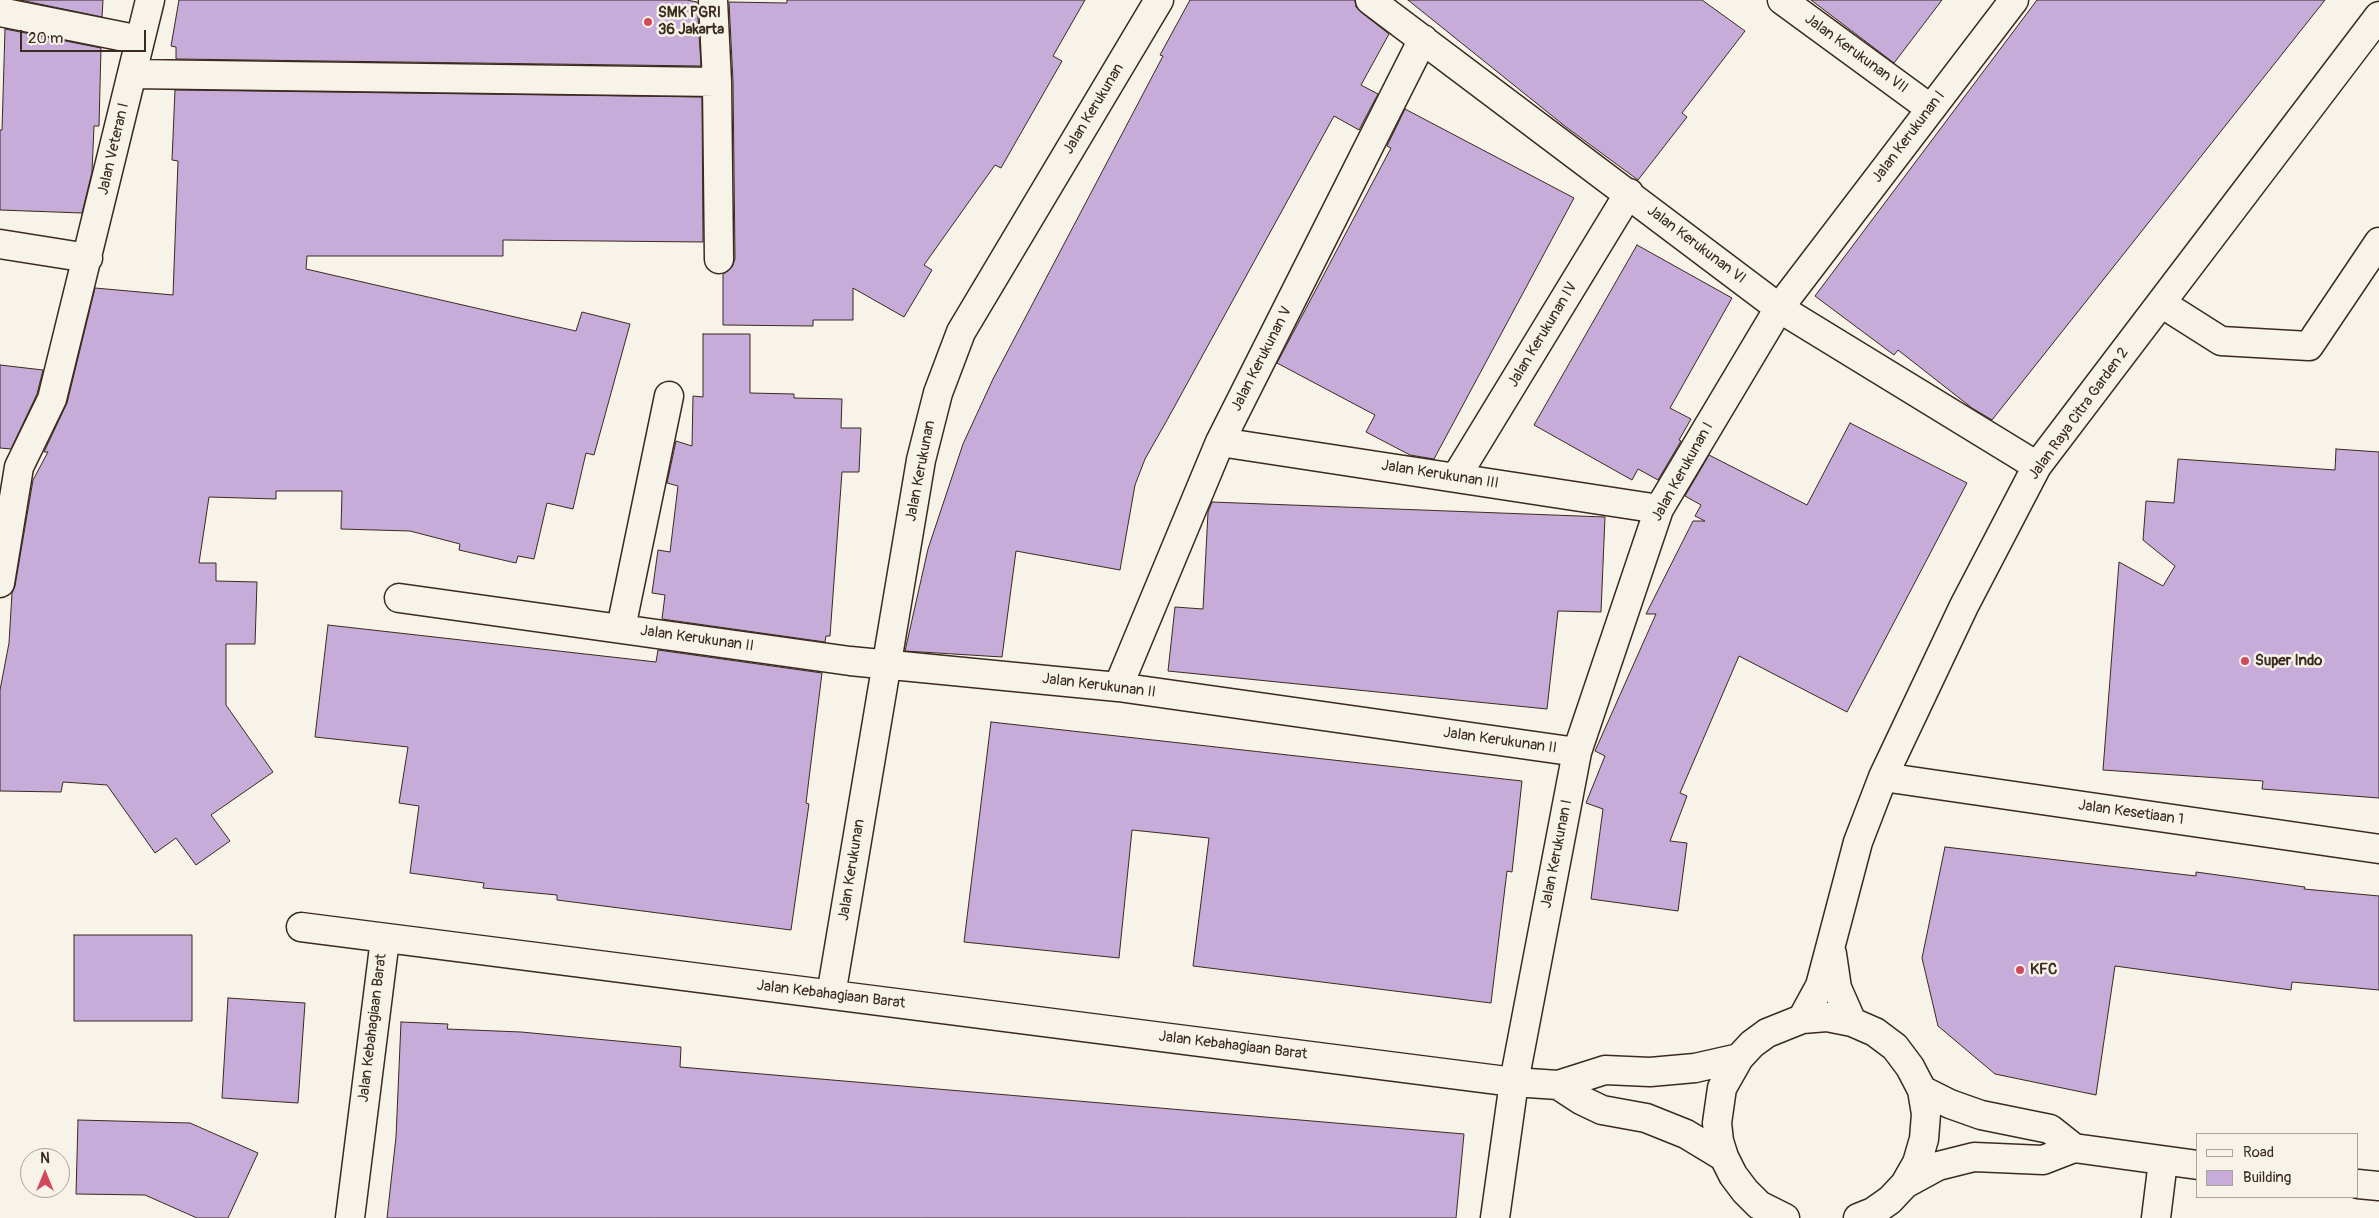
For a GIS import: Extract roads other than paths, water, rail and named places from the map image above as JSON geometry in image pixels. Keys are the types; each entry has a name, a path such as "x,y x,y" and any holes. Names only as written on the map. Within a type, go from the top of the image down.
{"street":[{"name":"Jalan Veteran I","path":"0,583 9,465 52,399 150,0"},
{"path":"713,0 717,82 719,259"},
{"name":"Jalan Kerukunan","path":"831,995 921,460 938,393 962,332 1159,0"},
{"name":"Jalan Kerukunan VI","path":"1370,0 1629,193 1779,308 2037,466"},
{"name":"Jalan Kerukunan VII","path":"1782,0 1931,109"},
{"name":"Jalan Kerukunan I","path":"1495,1218 1514,1082 1577,752 1659,509 1779,308 2014,0"},
{"path":"0,12 140,40"},
{"name":"Jalan Raya Citra Garden 2","path":"1802,1020 1820,986 1858,842 1883,776 1964,606 2037,466 2379,16"},
{"name":"Jalan Kerukunan V","path":"1118,687 1220,442 1423,39"},
{"path":"132,74 717,82"},
{"name":"Jalan Kerukunan IV","path":"1456,477 1629,193"},
{"path":"2161,303 2221,341 2309,346 2379,242"},
{"path":"0,244 88,258"},
{"name":"Jalan Kerukunan II","path":"621,628 669,396"},
{"name":"Jalan Kerukunan III","path":"1220,442 1659,509"},
{"name":"Jalan Kerukunan II","path":"399,598 850,661 1118,687 1577,752"},
{"name":"Jalan Kesetiaan 1","path":"1883,776 2379,849"},
{"path":"301,927 384,939"},
{"name":"Jalan Kebahagiaan Barat","path":"350,1218 384,939 1514,1082 1558,1085 1605,1070 1650,1072 1695,1068 1739,1058"},
{"name":"Jalan Raya Citra Garden 2","path":"1831,943 1836,988 1852,1022"},
{"path":"1780,1217 1759,1205 1744,1191 1724,1157 1719,1141 1719,1106 1722,1088 1739,1058 1752,1044 1767,1033 1802,1020 1827,1017 1852,1022 1875,1032 1895,1047 1910,1067 1922,1090 1926,1114 1924,1139 1917,1163 1905,1184 1885,1204 1858,1218"},
{"name":"Jalan Kebahagiaan Barat","path":"1558,1085 1581,1100 1602,1110 1646,1118 1686,1134 1724,1157"},
{"path":"1922,1090 1950,1104 1981,1115 2050,1130 2074,1148 2196,1165"},
{"path":"1905,1184 1938,1166 1974,1157 2043,1160 2074,1148"},
{"path":"2156,1218 2163,1161"},
{"path":"2359,1184 2379,1186"}],"place":[{"name":"SMK PGRI 36 Jakarta","path":"648,22"},
{"name":"Super Indo","path":"2245,661"},
{"name":"KFC","path":"2020,970"}]}
